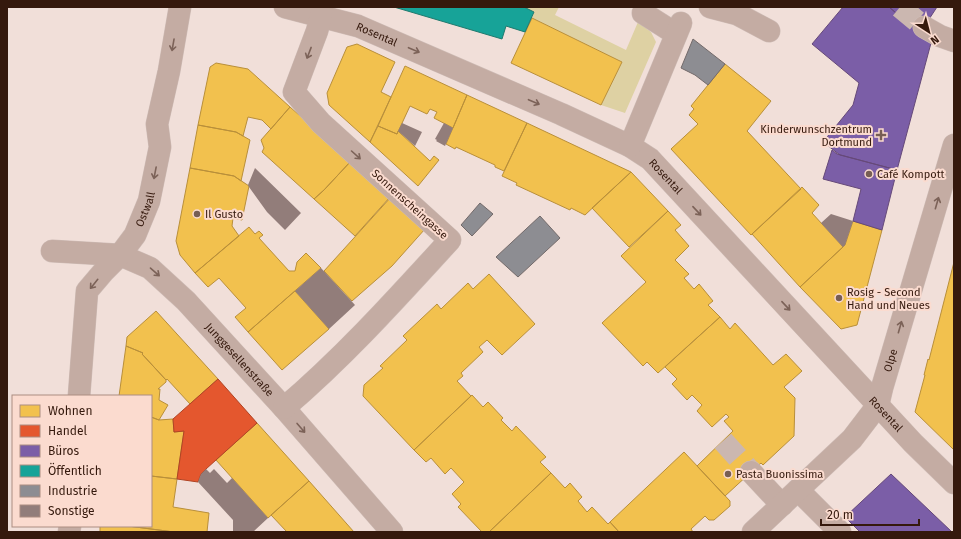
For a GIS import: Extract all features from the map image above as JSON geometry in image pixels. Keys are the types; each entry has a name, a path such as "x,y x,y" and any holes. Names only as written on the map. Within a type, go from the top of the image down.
{"street":[{"name":"Ostwall","path":"80,395 87,291 120,255 135,235 160,147 154,136 164,70 180,7"},
{"name":"Rosental","path":"285,7 358,26 553,110 630,146 650,159 913,443 954,483"},
{"path":"710,7 738,14 769,31"},
{"path":"630,146 679,28 643,13"},
{"name":"Sonnenscheingasse","path":"284,408 310,385 364,332 450,240 321,123 294,92 317,31 321,16"},
{"path":"924,27 940,36 954,41"},
{"name":"Olpe","path":"753,532 852,439 878,405 954,145"},
{"name":"Junggesellenstraße","path":"52,251 120,255 156,272 186,301 284,408 392,532"},
{"path":"751,472 782,505"},
{"path":"798,490 840,532"}],"shaded area":[{"path":"524,7 559,7 555,15 626,50 638,22 651,32 656,42 625,113 601,105 622,62 532,18 534,12"}],"building: Wohnen":[{"path":"532,18 622,62 601,105 511,63"},
{"path":"357,44 395,62 381,92 391,97 370,142 329,105 327,93 347,47"},
{"path":"216,63 248,69 290,107 271,129 262,120 248,117 243,136 236,132 198,125 210,67"},
{"path":"725,64 771,101 747,131 801,189 751,235 671,149 698,124 689,115 694,109 691,106"},
{"path":"405,66 467,95 453,128 434,118 437,112 430,109 427,114 410,106 397,134 378,126"},
{"path":"467,95 527,123 504,171 495,167 495,165 446,144"},
{"path":"290,107 351,161 314,199 262,152 264,148 261,140"},
{"path":"527,123 631,172 585,215 571,208 570,210 516,185 517,183 502,176"},
{"path":"198,125 236,132 250,140 241,181 234,176 190,168"},
{"path":"378,126 397,134 398,131 430,161 434,156 439,160 418,186 370,142"},
{"path":"351,161 390,197 355,236 314,199"},
{"path":"190,168 234,176 249,186 242,220 233,218 232,226 239,236 195,273 180,255 176,241"},
{"path":"631,172 668,211 629,247 592,208"},
{"path":"802,187 819,205 812,213 843,247 800,287 752,234"},
{"path":"391,197 425,229 392,266 352,301 324,271"},
{"path":"668,211 681,225 675,230 689,246 675,260 689,274 684,278 694,289 699,284 713,301 708,305 720,317 658,373 647,362 643,366 602,323 646,282 621,256"},
{"path":"853,221 882,230 857,325 841,329 800,287 845,245"},
{"path":"249,227 255,234 259,231 263,235 259,238 289,271 295,271 297,262 306,253 321,268 248,332 235,317 246,308 219,278 208,287 195,273"},
{"path":"954,262 954,450 915,412"},
{"path":"489,274 535,324 502,355 487,340 479,347 483,352 461,373 463,376 457,381 471,396 414,450 363,396 364,385 383,368 380,366 407,340 403,336 437,304 441,309 468,283 473,289"},
{"path":"295,291 329,329 282,370 248,332"},
{"path":"156,311 218,379 190,404 142,354 143,353 126,346 127,337"},
{"path":"720,317 730,329 735,323 773,365 786,354 802,371 784,387 795,398 794,436 763,465 761,463 725,496 697,466 733,431 724,421 729,417 726,414 712,427 697,411 702,405 692,395 687,400 672,384 677,379 665,367"},
{"path":"126,346 143,353 142,354 166,380 166,382 158,389 160,389 159,400 168,405 159,420 152,417 152,395 119,395"},
{"path":"472,395 483,407 488,402 503,418 501,420 512,431 516,426 546,457 540,462 551,473 489,532 482,532 458,507 461,504 452,494 464,482 451,468 445,474 431,458 426,462 414,450"},
{"path":"152,417 159,420 173,419 174,432 184,431 177,479 152,476"},
{"path":"257,423 309,481 268,518 216,460"},
{"path":"684,452 730,501 730,506 714,520 709,520 705,516 691,529 693,532 619,532 610,522"},
{"path":"551,473 565,488 570,483 582,497 578,501 587,512 592,507 608,524 610,522 619,532 489,532"},
{"path":"152,476 177,479 173,507 209,513 207,532 174,532 136,527 152,527"},
{"path":"309,481 354,532 287,532 271,515"},
{"path":"100,527 136,527 174,532 100,532"}],"building: Handel":[{"path":"218,379 257,423 201,474 198,482 177,479 184,431 174,432 173,419"}],"building: Büros":[{"path":"843,7 889,7 931,43 897,170 840,155 823,142 853,105 859,83 812,44"},
{"path":"889,7 937,7 920,33"},
{"path":"832,150 837,154 897,170 882,230 853,221 861,189 823,179"},
{"path":"891,474 952,532 860,532 845,517"}],"building: Öffentlich":[{"path":"394,7 524,7 534,12 525,32 506,26 502,39"}],"building: Industrie":[{"path":"693,39 725,64 708,85 695,75 681,68"},
{"path":"480,203 493,214 472,236 461,225"},
{"path":"540,216 560,238 518,277 496,257"}],"building: Sonstige":[{"path":"402,123 422,132 415,146 398,131"},
{"path":"444,123 453,128 445,146 435,139"},
{"path":"255,168 301,213 285,230 267,212 248,185"},
{"path":"831,214 853,221 843,247 821,223"},
{"path":"321,268 355,305 329,329 295,291"},
{"path":"206,469 210,473 214,469 227,483 232,478 268,518 253,532 233,532 233,520 198,482 201,474"}],"tunnel":[{"path":"900,7 924,27"},
{"path":"723,441 751,472"}],"place":[{"name":"Kinderwunschzentrum Dortmund","path":"881,135"},
{"name":"Café Kompott","path":"869,174"},
{"name":"Il Gusto","path":"197,214"},
{"name":"Rosig - Second Hand und Neues","path":"839,298"},
{"name":"Pasta Buonissima","path":"728,474"}]}
